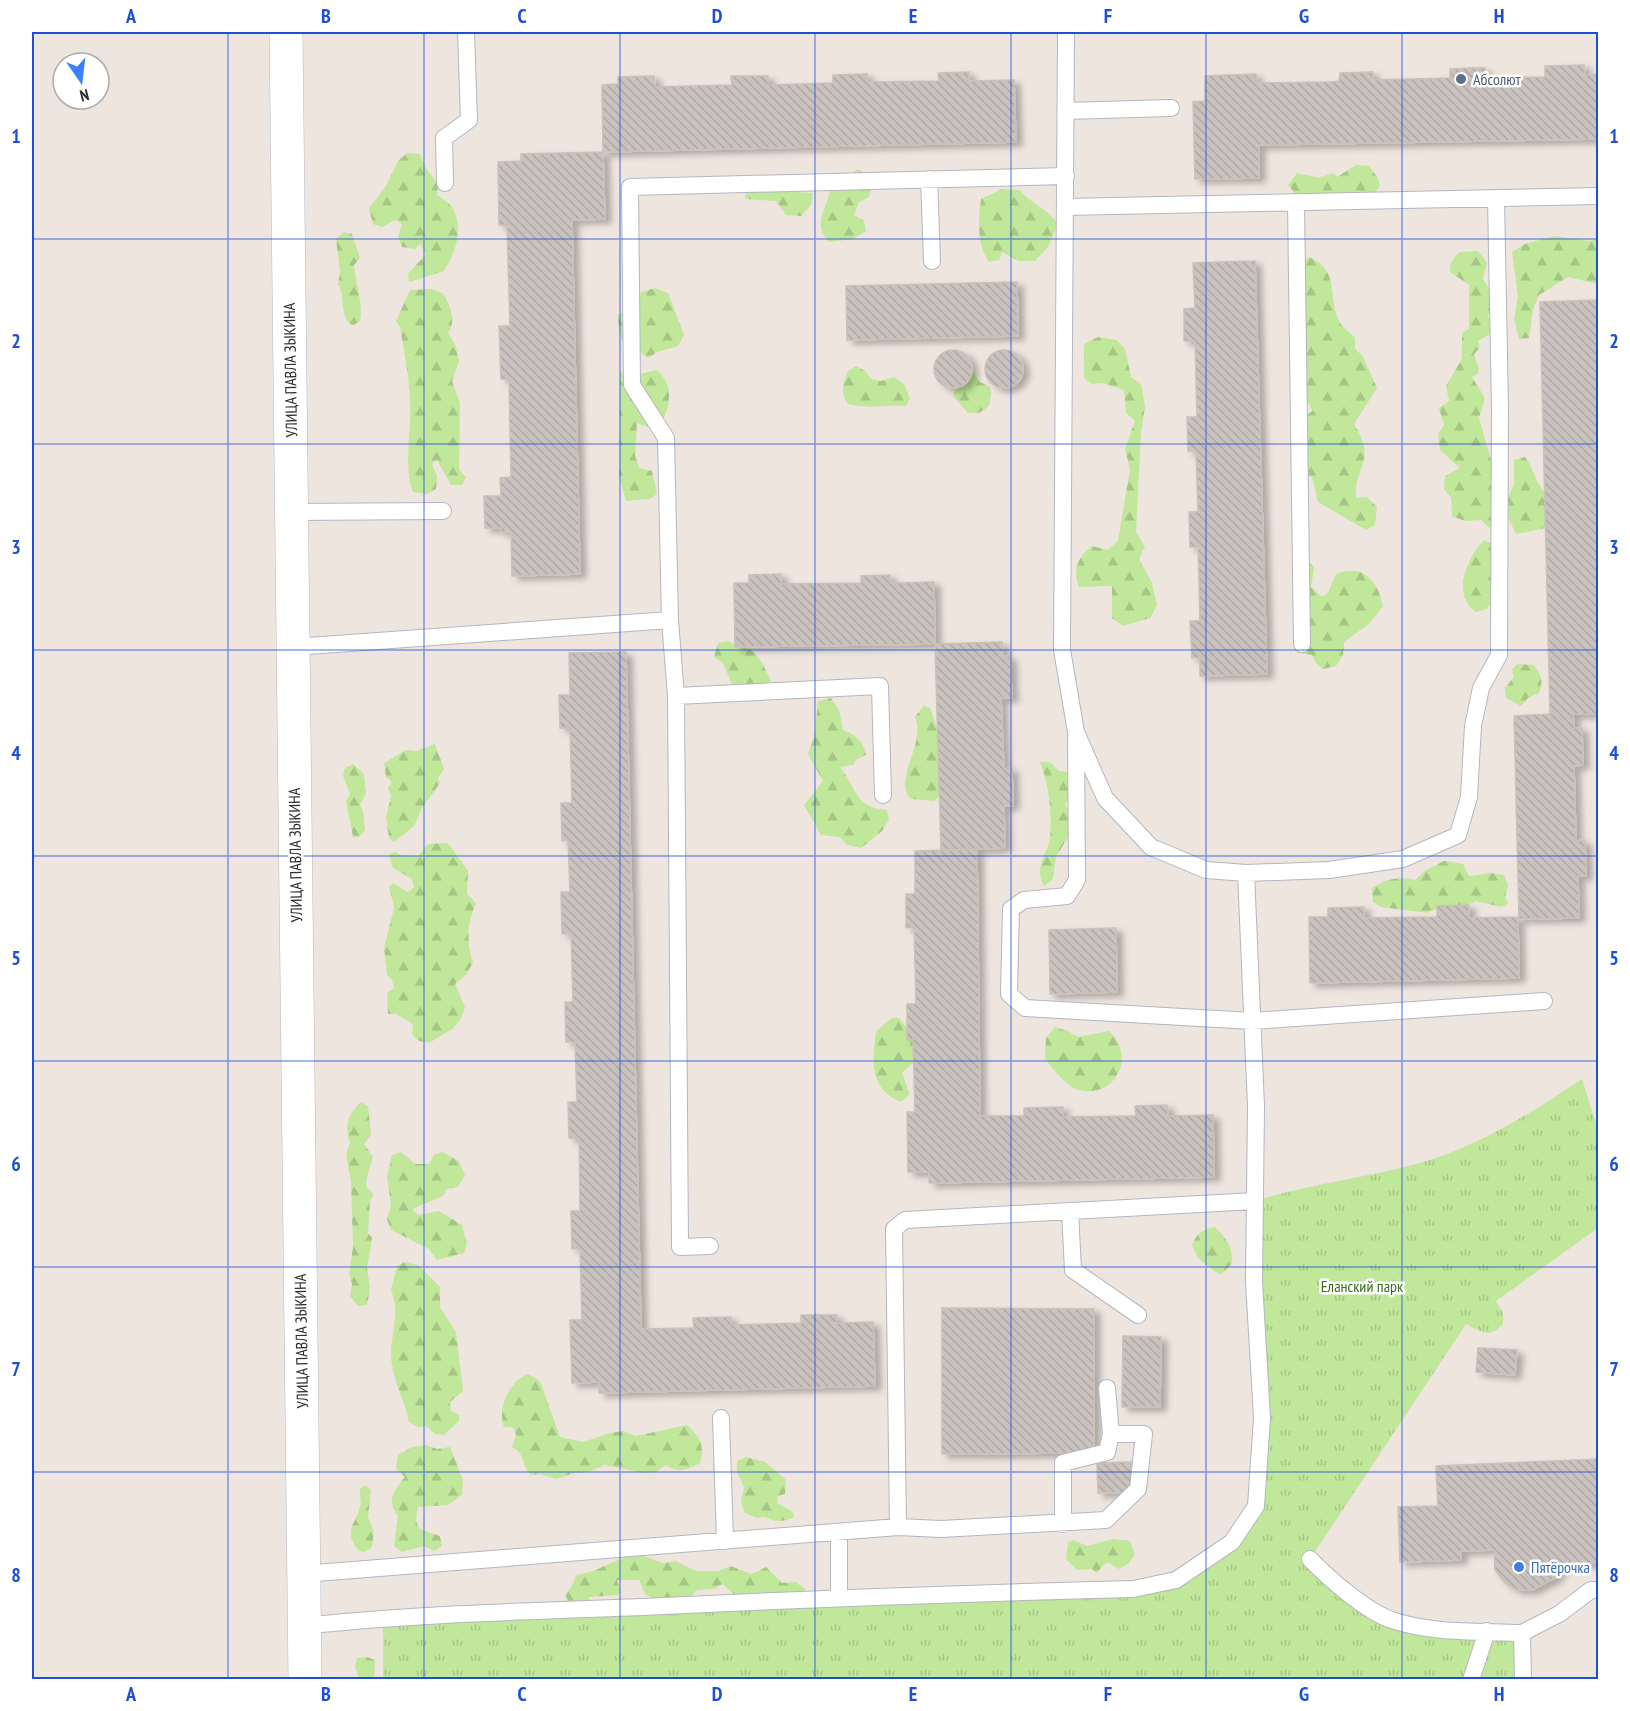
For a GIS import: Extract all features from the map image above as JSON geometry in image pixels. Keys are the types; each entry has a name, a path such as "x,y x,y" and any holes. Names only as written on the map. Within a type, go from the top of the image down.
{"main road":[{"name":"УЛИЦА ПАВЛА ЗЫКИНА","path":"286,32 304,1680"}],"lane":[{"path":"445,183 444,138 469,120 466,32"},
{"path":"1066,32 1062,650 1076,732 1077,880 1067,896 1024,900 1011,909 1009,994 1025,1008 1252,1021 1544,1001"},
{"path":"1066,111 1171,108"},
{"path":"710,1246 680,1247 676,696 670,620 666,438 632,386 630,187 1066,176"},
{"path":"929,179 932,261"},
{"path":"1065,207 1599,196"},
{"path":"1076,732 1105,798 1151,847 1206,870 1246,873 1329,870 1403,859 1458,835 1469,797 1473,726 1481,688 1499,655 1500,407 1496,198"},
{"path":"1296,202 1302,644"},
{"path":"292,512 443,512"},
{"path":"294,647 670,620"},
{"path":"676,696 880,686 883,795"},
{"path":"304,1626 383,1618 839,1598 1133,1589 1176,1580 1232,1542 1256,1506 1262,1418 1254,1282 1256,1106 1246,873"},
{"path":"898,1527 894,1229 905,1220 1255,1201"},
{"path":"1070,1211 1073,1270 1138,1315"},
{"path":"1063,1524 1063,1463 1107,1452 1111,1434 1107,1388"},
{"path":"721,1418 725,1541"},
{"path":"303,1574 898,1527 941,1529 1106,1520 1138,1489 1144,1434 1111,1434"},
{"path":"839,1532 839,1598"},
{"path":"1310,1559 1330,1580 1390,1620 1435,1630 1522,1632 1559,1614 1590,1590 1599,1590"},
{"path":"1472,1680 1487,1631"},
{"path":"1522,1632 1523,1680"}],"green space":[{"path":"407,153 420,154 425,167 438,184 437,195 452,207 458,223 455,248 444,271 409,282 408,274 426,254 420,244 415,249 402,247 398,237 402,224 395,220 382,227 373,224 369,208 386,186 398,161"},
{"path":"1356,165 1369,166 1378,178 1380,187 1372,194 1302,202 1288,185 1297,173 1319,178 1333,173 1337,177"},
{"path":"858,169 865,174 871,184 869,197 859,202 854,215 864,221 866,231 853,239 829,242 821,228 821,221 831,186 851,181 852,173"},
{"path":"758,184 783,191 813,193 811,205 801,216 786,215 776,201 745,199 746,193"},
{"path":"1002,189 1020,190 1049,213 1058,224 1048,247 1035,261 1019,261 1002,252 999,260 989,262 985,255 979,232 981,199"},
{"path":"344,232 352,234 360,258 354,265 361,314 360,321 354,325 350,324 345,315 338,284 340,272 336,239"},
{"path":"1554,236 1590,241 1598,238 1598,284 1568,277 1539,295 1533,309 1529,338 1519,339 1514,319 1518,296 1512,252 1525,244"},
{"path":"1478,251 1487,263 1483,279 1492,293 1491,313 1487,315 1492,323 1492,333 1478,341 1480,348 1474,354 1479,369 1478,374 1472,377 1485,398 1479,418 1495,474 1495,528 1489,528 1481,520 1465,521 1452,516 1451,498 1444,489 1445,476 1460,468 1440,450 1438,434 1444,425 1439,408 1449,401 1446,386 1462,359 1462,333 1469,329 1469,285 1450,272 1451,262 1459,252"},
{"path":"1309,257 1326,270 1330,278 1337,315 1342,326 1355,338 1355,348 1363,357 1377,388 1354,424 1361,437 1365,455 1356,486 1356,498 1367,497 1377,507 1375,525 1366,530 1318,502 1312,477 1300,472 1299,422 1313,410 1307,402 1293,395 1290,376 1302,262"},
{"path":"655,288 668,293 684,335 678,346 657,352 648,358 622,339 618,315 631,309 631,301 641,292"},
{"path":"431,289 443,293 452,318 448,333 455,344 459,361 452,381 460,403 459,470 466,477 462,485 451,485 437,460 432,464 437,476 436,489 427,494 413,492 410,482 409,391 400,327 396,321 410,290"},
{"path":"1098,337 1117,340 1125,349 1131,377 1141,384 1145,406 1141,432 1136,532 1145,547 1139,559 1152,583 1157,605 1150,618 1123,626 1112,618 1112,586 1079,587 1076,575 1080,559 1092,546 1107,550 1118,541 1130,469 1125,449 1135,421 1126,413 1124,390 1102,383 1092,384 1084,378 1084,344"},
{"path":"856,366 864,370 872,379 881,381 894,377 904,384 910,398 906,406 869,407 848,404 844,396 843,385 847,372"},
{"path":"656,370 669,389 668,405 659,427 650,428 637,423 635,455 639,468 652,471 657,494 649,499 626,501 619,475 620,372 632,376"},
{"path":"972,370 980,382 990,387 989,406 979,413 968,413 953,396 955,388 967,382"},
{"path":"1525,457 1545,492 1546,528 1516,534 1508,517 1507,499 1514,485 1514,460"},
{"path":"1484,540 1493,544 1493,599 1487,609 1476,612 1468,605 1464,596 1464,576 1472,556"},
{"path":"1306,560 1314,567 1311,587 1322,597 1328,593 1336,574 1354,571 1368,576 1373,582 1383,606 1369,624 1344,642 1343,655 1336,666 1323,669 1315,662 1312,655 1297,653 1296,630"},
{"path":"729,641 755,654 771,681 761,686 734,689 723,663 714,657 718,643"},
{"path":"1517,664 1534,665 1541,682 1539,693 1528,698 1521,706 1506,698 1505,688 1514,677 1512,669"},
{"path":"831,698 839,710 843,730 859,739 866,755 857,759 853,765 840,767 862,801 876,808 887,810 889,820 882,831 861,848 847,845 840,837 821,835 804,805 823,781 808,754 815,733 818,701"},
{"path":"924,705 931,709 938,733 940,796 934,801 911,799 906,791 905,782 917,737 915,717"},
{"path":"435,744 444,769 438,778 440,783 422,808 414,826 394,842 389,838 386,817 391,796 388,788 392,782 386,777 384,763 406,750 416,751"},
{"path":"1040,762 1050,762 1059,771 1068,772 1072,781 1070,800 1065,803 1069,815 1068,837 1056,857 1053,879 1044,886 1040,874 1049,843 1051,818 1048,789"},
{"path":"353,764 364,774 366,793 360,805 365,830 359,837 353,837 346,801 350,794 343,776 345,768"},
{"path":"448,843 468,871 467,894 476,903 468,933 473,963 465,976 455,984 465,1007 461,1019 452,1029 429,1043 419,1041 412,1034 413,1024 396,1014 388,1014 387,993 394,988 392,980 387,975 384,948 394,908 389,886 393,883 408,892 414,887 412,879 393,868 389,855 395,852 401,855 418,856 428,844"},
{"path":"1444,861 1463,864 1469,876 1491,873 1504,875 1508,885 1505,897 1508,903 1502,907 1475,901 1464,906 1440,908 1428,913 1381,907 1373,902 1372,888 1377,885 1398,878 1415,880 1426,870"},
{"path":"892,1018 899,1018 907,1028 908,1039 913,1039 914,1062 902,1073 910,1094 901,1102 883,1090 875,1073 876,1031"},
{"path":"1055,1027 1078,1037 1109,1031 1117,1041 1121,1052 1118,1073 1112,1082 1092,1091 1079,1090 1061,1077 1045,1059 1046,1038"},
{"name":"Еланский парк","path":"1582,1079 1598,1130 1598,1228 1496,1301 1503,1313 1503,1324 1498,1329 1485,1333 1466,1324 1310,1559 1390,1620 1522,1633 1523,1679 383,1680 383,1618 1176,1580 1232,1542 1256,1506 1255,1201 1420,1163 1441,1156 1504,1127"},
{"path":"361,1102 368,1106 371,1135 364,1144 373,1157 366,1180 367,1188 374,1194 370,1201 368,1233 372,1238 367,1268 370,1288 367,1305 358,1306 350,1296 352,1284 349,1274 353,1247 351,1182 346,1154 350,1143 347,1130 348,1120"},
{"path":"401,1152 415,1164 429,1164 434,1155 442,1152 459,1161 465,1175 458,1187 447,1189 443,1196 412,1209 418,1215 439,1211 462,1225 467,1244 464,1253 437,1260 429,1249 391,1230 387,1219 391,1205 387,1177 392,1155"},
{"path":"1215,1227 1228,1244 1232,1258 1232,1264 1220,1275 1198,1258 1192,1245 1200,1232"},
{"path":"404,1262 418,1265 440,1287 440,1307 456,1332 463,1391 450,1402 451,1411 459,1415 459,1421 444,1435 435,1434 426,1426 418,1427 409,1422 395,1380 391,1351 395,1305 391,1291 397,1266"},
{"path":"528,1374 540,1381 560,1437 583,1442 610,1433 623,1431 636,1436 687,1425 695,1433 702,1446 700,1463 683,1470 666,1465 656,1472 645,1473 604,1465 589,1472 574,1473 557,1479 539,1474 531,1475 519,1453 512,1447 516,1435 513,1427 504,1427 502,1420 506,1396 515,1383"},
{"path":"426,1445 437,1449 450,1447 463,1480 462,1495 448,1505 418,1507 416,1521 418,1525 440,1536 442,1546 434,1551 424,1546 402,1552 394,1546 398,1515 392,1505 395,1490 405,1477 396,1469 398,1455 412,1447"},
{"path":"746,1457 765,1462 786,1480 785,1494 778,1496 777,1503 793,1512 794,1518 775,1521 765,1517 756,1518 744,1512 741,1501 744,1487 737,1472 737,1461"},
{"path":"365,1485 371,1490 368,1517 374,1532 372,1547 365,1552 359,1551 354,1544 351,1529 361,1505 360,1489"},
{"path":"1113,1539 1130,1541 1135,1555 1128,1564 1119,1569 1107,1562 1096,1573 1092,1569 1077,1570 1066,1559 1068,1542 1073,1540 1087,1546"},
{"path":"641,1555 663,1563 676,1561 696,1571 718,1571 731,1566 751,1574 766,1567 782,1583 796,1582 805,1589 804,1594 737,1597 722,1584 714,1589 697,1590 694,1594 684,1598 656,1600 645,1594 639,1580 617,1580 621,1592 617,1595 589,1597 589,1604 571,1606 565,1595 576,1575 631,1556"},
{"path":"367,1657 375,1660 374,1679 360,1679 355,1667 357,1658"}],"building":[{"path":"1584,65 1585,75 1598,74 1598,139 1259,145 1259,178 1195,179 1193,102 1205,101 1205,76 1256,74 1256,83 1330,82 1339,81 1340,73 1373,72 1373,80 1450,78 1450,69 1485,68 1485,78 1545,77 1545,66"},
{"path":"969,72 969,81 1014,80 1016,142 603,152 602,85 618,84 618,77 654,76 655,87 732,85 731,76 768,76 768,85 833,83 833,75 867,74 867,82 939,81 938,73"},
{"path":"603,152 605,219 572,220 580,574 512,576 511,532 501,532 501,528 485,528 484,496 501,496 500,478 511,477 509,379 501,379 499,326 510,326 507,225 499,225 498,162 521,161 521,154"},
{"path":"1255,261 1267,674 1200,676 1200,658 1192,658 1190,621 1200,621 1198,547 1190,547 1189,512 1198,512 1196,451 1188,451 1187,417 1197,417 1195,341 1184,341 1184,309 1195,308 1193,263"},
{"path":"1017,282 1018,336 847,340 846,286"},
{"path":"1597,300 1598,714 1573,714 1574,728 1582,728 1583,765 1574,766 1576,841 1585,840 1586,876 1578,876 1579,918 1518,919 1519,978 1310,983 1309,917 1328,917 1328,908 1364,907 1364,918 1437,917 1437,906 1469,905 1469,918 1519,917 1514,716 1550,714 1540,302"},
{"path":"953,350 966,356 972,369 966,382 953,388 940,382 934,369 940,356"},
{"path":"1004,350 1011,351 1017,356 1022,362 1022,376 1017,382 1011,387 1004,388 997,387 991,382 986,376 985,369 986,362 991,356 997,351"},
{"path":"781,574 781,584 861,583 861,576 890,575 890,583 934,582 935,644 735,647 734,583 749,583 749,575"},
{"path":"1002,642 1003,656 1010,656 1012,698 1001,698 1004,769 1012,768 1013,806 1004,806 1005,848 941,851 935,644"},
{"path":"626,652 641,1329 694,1328 693,1318 731,1317 731,1325 801,1323 801,1315 837,1315 836,1323 873,1322 875,1386 599,1393 599,1382 572,1383 570,1320 582,1320 580,1248 572,1249 571,1211 580,1211 579,1138 569,1138 568,1102 577,1102 575,1042 566,1042 565,1002 573,1002 571,933 562,934 561,892 570,892 568,840 562,841 561,803 572,803 570,728 560,728 559,695 570,695 569,653"},
{"path":"977,849 980,1116 1024,1116 1024,1108 1063,1107 1063,1117 1136,1116 1135,1106 1167,1105 1168,1116 1213,1115 1214,1177 929,1183 929,1172 908,1172 907,1112 915,1112 913,1039 907,1040 907,1004 916,1004 914,927 906,928 906,894 915,894 915,851"},
{"path":"1116,928 1117,992 1050,994 1049,930"},
{"path":"942,1308 1094,1309 1094,1453 942,1454"},
{"path":"1123,1336 1161,1337 1160,1407 1122,1407"},
{"path":"1478,1348 1517,1350 1515,1375 1476,1372"},
{"path":"1598,1459 1598,1563 1561,1565 1557,1577 1532,1590 1517,1590 1505,1583 1495,1570 1494,1550 1461,1551 1461,1560 1400,1562 1398,1507 1438,1506 1436,1466"},
{"path":"1131,1462 1131,1492 1098,1493 1097,1463"}],"place":[{"name":"Абсолют","path":"1461,79"},
{"name":"Пятёрочка","path":"1519,1567"}]}
